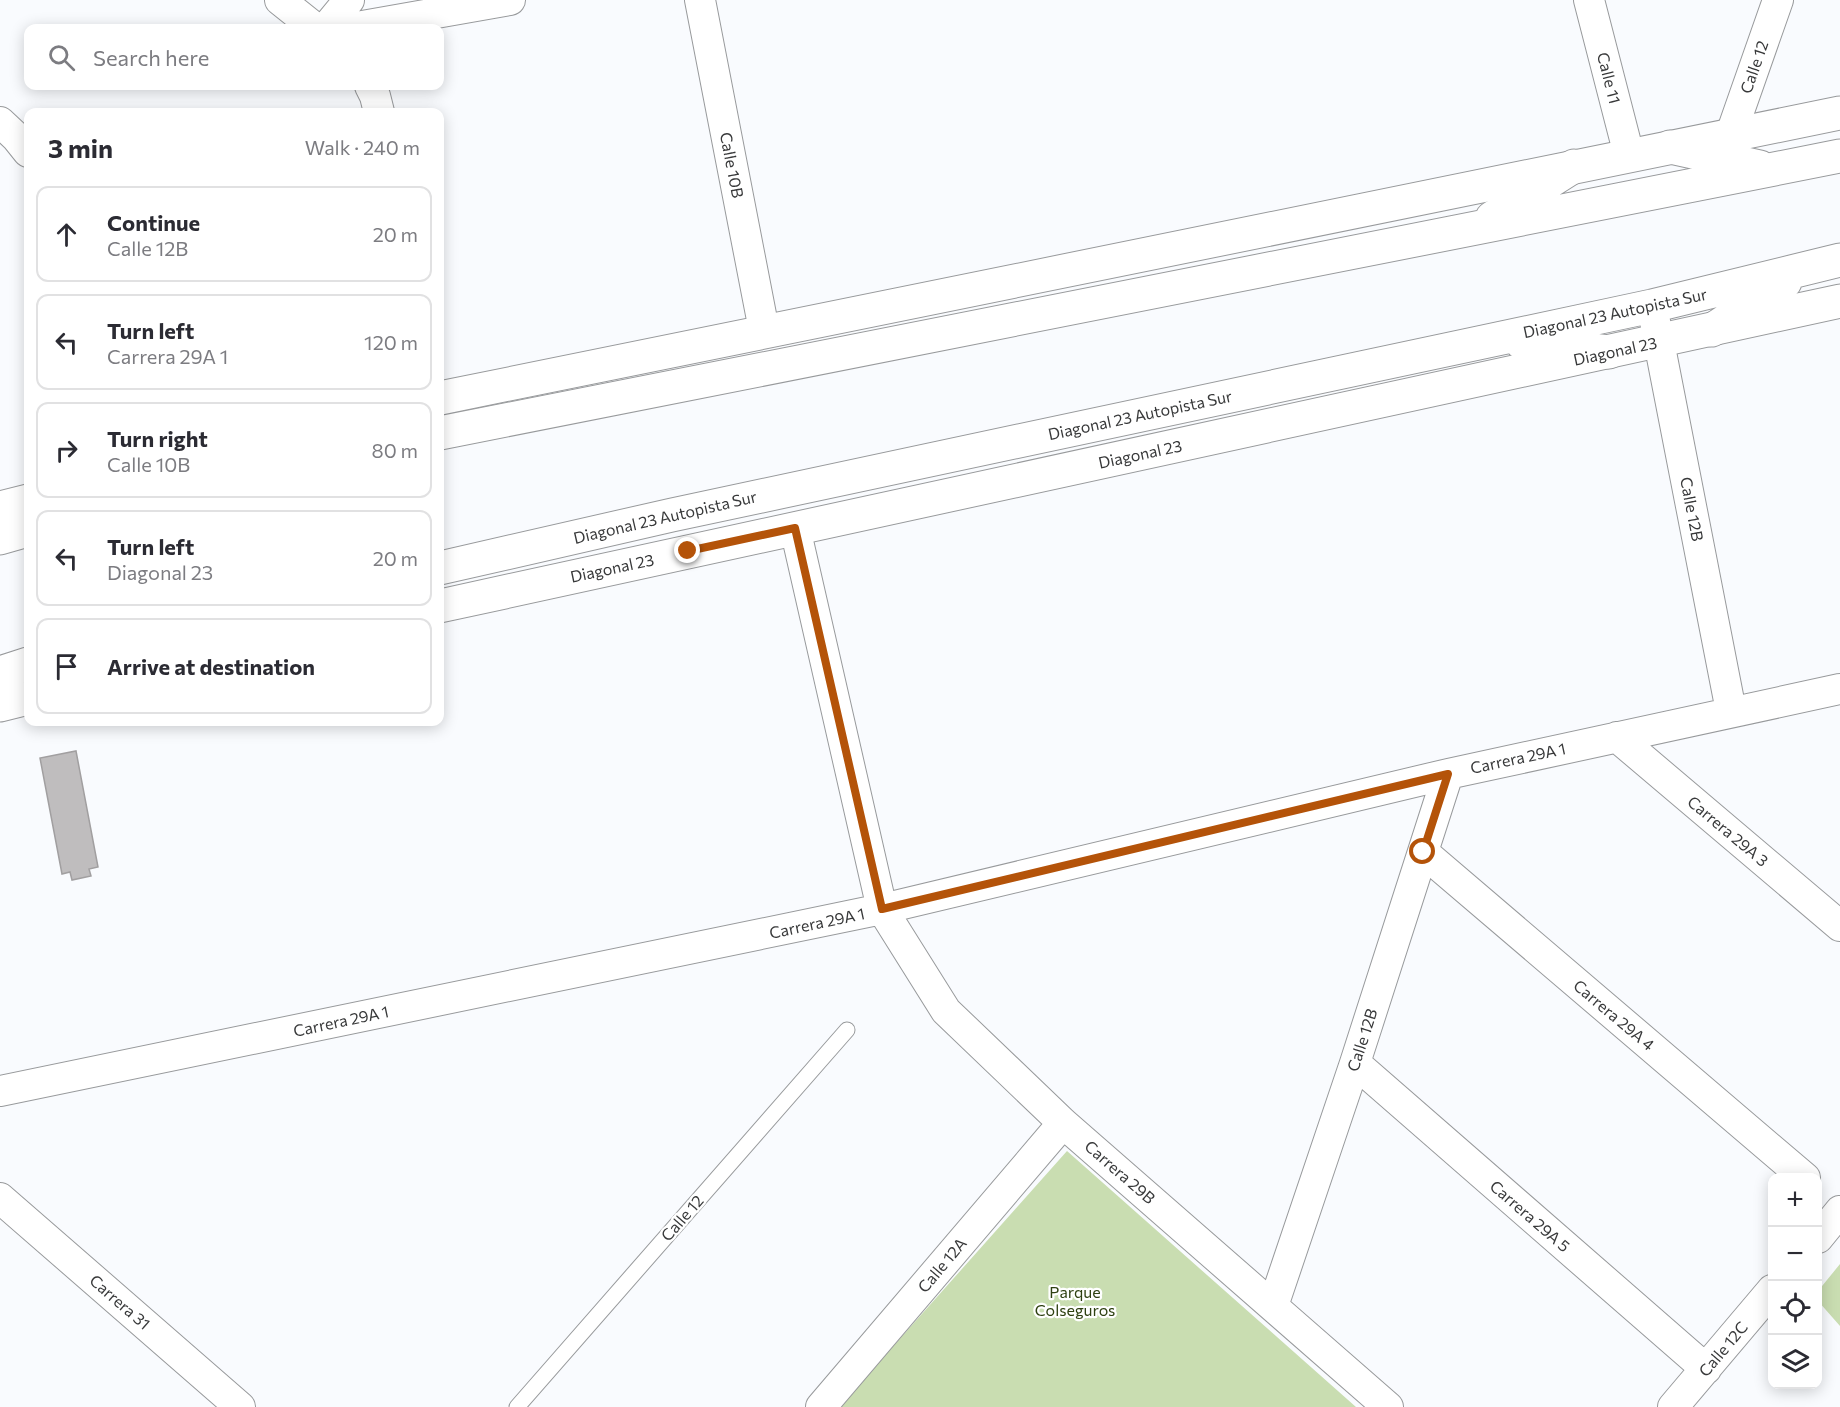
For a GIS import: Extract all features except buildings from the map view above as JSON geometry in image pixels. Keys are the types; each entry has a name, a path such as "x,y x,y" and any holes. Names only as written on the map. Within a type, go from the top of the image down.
{"main road":[{"path":"444,397 764,330 1840,113"},
{"path":"1670,147 1773,170"},
{"path":"444,433 1840,156"},
{"path":"1476,228 1574,166"},
{"name":"Diagonal 23 Autopista Sur","path":"444,567 708,507 1652,306 1840,260"},
{"path":"1712,330 1804,270"},
{"name":"Diagonal 23","path":"444,605 1840,301"},
{"path":"1492,339 1610,352"},
{"path":"0,508 24,502"},
{"path":"0,538 24,531"},
{"path":"0,673 24,665"},
{"path":"0,705 24,699"}],"street":[{"path":"280,0 310,24"},
{"path":"329,24 349,0"},
{"path":"374,24 510,0"},
{"name":"Calle 10B","path":"700,0 764,330"},
{"name":"Calle 11","path":"1589,0 1629,155"},
{"name":"Calle 12","path":"1731,134 1778,0"},
{"path":"372,90 378,108"},
{"path":"0,122 24,147"},
{"name":"Calle 12B","path":"1652,306 1731,711"},
{"path":"795,528 882,909"},
{"name":"Carrera 29A 1","path":"0,1091 882,909 1448,774 1840,689"},
{"name":"Carrera 29A 3","path":"1617,736 1840,926"},
{"name":"Calle 12B","path":"1273,1306 1355,1063 1448,774"},
{"name":"Carrera 29A 4","path":"1423,852 1800,1173"},
{"name":"Carrera 29B","path":"882,909 946,1011 1063,1123 1388,1407"},
{"name":"Carrera 29A 5","path":"1355,1063 1706,1369"},
{"name":"Calle 12A","path":"821,1407 1063,1123"},
{"path":"1822,1192 1840,1209 1822,1233"},
{"name":"Carrera 31","path":"0,1198 240,1407"},
{"name":"Calle 12C","path":"1674,1407 1768,1296"}],"lane":[{"name":"Calle 12","path":"517,1407 847,1030"}],"green space":[{"name":"Parque Colseguros","path":"1067,1151 1356,1407 839,1407"},
{"path":"1840,1264 1840,1326 1822,1306 1822,1286"}],"route":[{"path":"688,551 795,528 882,909 1448,774 1423,852"}]}
